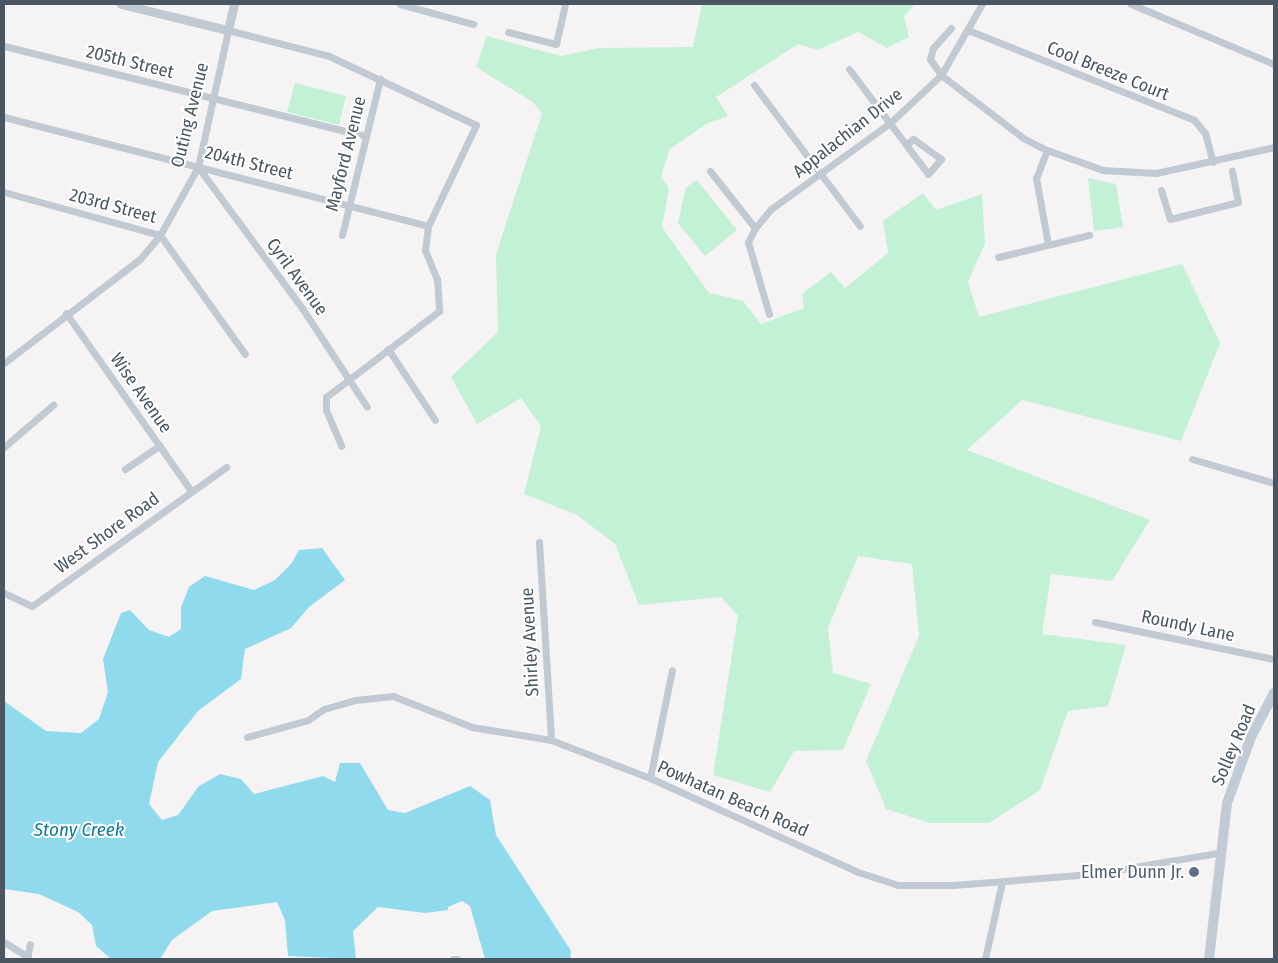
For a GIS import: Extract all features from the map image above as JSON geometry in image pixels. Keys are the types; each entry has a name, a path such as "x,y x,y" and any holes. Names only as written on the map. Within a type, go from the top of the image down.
{"main road":[{"name":"Solley Road","path":"1209,959 1218,853 1234,780 1274,693"}],"street":[{"path":"121,4 329,56 476,125 428,226 425,250 437,279 439,311 326,396 326,410 341,446"},
{"name":"Outing Avenue","path":"4,363 66,313 140,259 160,235 198,167 234,4"},
{"path":"400,4 473,24"},
{"path":"508,32 556,44 565,4"},
{"name":"Appalachian Drive","path":"755,228 771,209 891,122 942,75 982,4"},
{"path":"1131,4 1274,64"},
{"path":"951,28 933,48 930,59 942,75 1023,138 1047,150 1103,170 1156,173 1213,162 1274,147"},
{"name":"Cool Breeze Court","path":"968,30 1194,120 1205,133 1213,162"},
{"name":"205th Street","path":"4,46 366,136"},
{"path":"849,69 891,122 928,174 941,159 913,139 907,144"},
{"name":"Mayford Avenue","path":"342,235 348,203 380,79"},
{"path":"754,85 860,226"},
{"name":"204th Street","path":"4,117 348,203 428,226"},
{"path":"1047,150 1036,178 1048,244"},
{"name":"Cyril Avenue","path":"198,167 302,308 367,407"},
{"path":"710,171 755,228 748,242 769,314"},
{"path":"1161,190 1170,219 1238,202 1232,171"},
{"name":"203rd Street","path":"4,192 160,235 245,354"},
{"path":"998,257 1089,235"},
{"name":"Wise Avenue","path":"66,313 191,491"},
{"path":"388,349 435,420"},
{"path":"4,447 53,405"},
{"path":"124,469 160,445"},
{"path":"1192,458 1274,483"},
{"name":"West Shore Road","path":"4,593 32,606 226,467"},
{"name":"Shirley Avenue","path":"539,542 552,740"},
{"name":"Roundy Lane","path":"1095,622 1274,660"},
{"path":"650,778 672,670"},
{"name":"Powhatan Beach Road","path":"247,737 308,720 324,709 348,702 393,696 472,727 552,740 650,778 885,882 912,886 1002,882 1092,874 1218,853"},
{"path":"984,959 1002,882"},
{"path":"4,942 28,958 30,944"}],"green space":[{"path":"702,4 915,4 904,16 909,37 887,48 858,32 818,50 798,44 716,97 728,116 706,124 670,149 661,176 669,189 662,227 709,293 743,301 761,324 804,308 802,294 831,272 845,288 888,253 883,221 923,193 936,210 982,194 985,243 968,282 979,317 1182,264 1220,343 1181,441 1022,400 967,450 1150,520 1112,581 1051,574 1042,634 1126,645 1108,706 1068,711 1040,790 989,823 930,823 886,809 866,761 919,636 912,564 858,556 828,628 833,673 871,684 843,750 794,751 770,792 713,775 738,616 721,597 639,605 615,544 577,515 524,494 541,426 521,398 477,424 451,377 498,332 496,254 542,114 533,102 476,67 487,36 561,56 599,48 693,47"},
{"path":"295,83 346,96 339,125 287,112"},
{"path":"1088,178 1116,184 1123,227 1094,231"},
{"path":"697,180 737,230 705,256 678,223 686,187"}],"water":[{"name":"Stony Creek","path":"322,548 345,580 309,607 291,628 245,649 241,679 198,711 158,762 149,804 162,820 178,815 199,786 220,774 241,779 254,794 323,776 335,782 340,763 360,763 388,810 405,813 470,786 490,800 496,835 571,951 570,959 485,959 470,906 462,901 448,907 448,910 425,913 378,907 353,931 356,959 288,956 285,920 277,902 212,911 172,940 160,959 111,959 96,946 92,925 78,912 39,894 4,889 4,701 46,731 81,733 99,719 108,692 103,659 121,613 130,610 149,630 169,637 181,629 181,607 189,587 205,576 254,590 275,580 291,564 299,550"}],"place":[{"name":"Elmer Dunn Jr.","path":"1194,872"}]}
